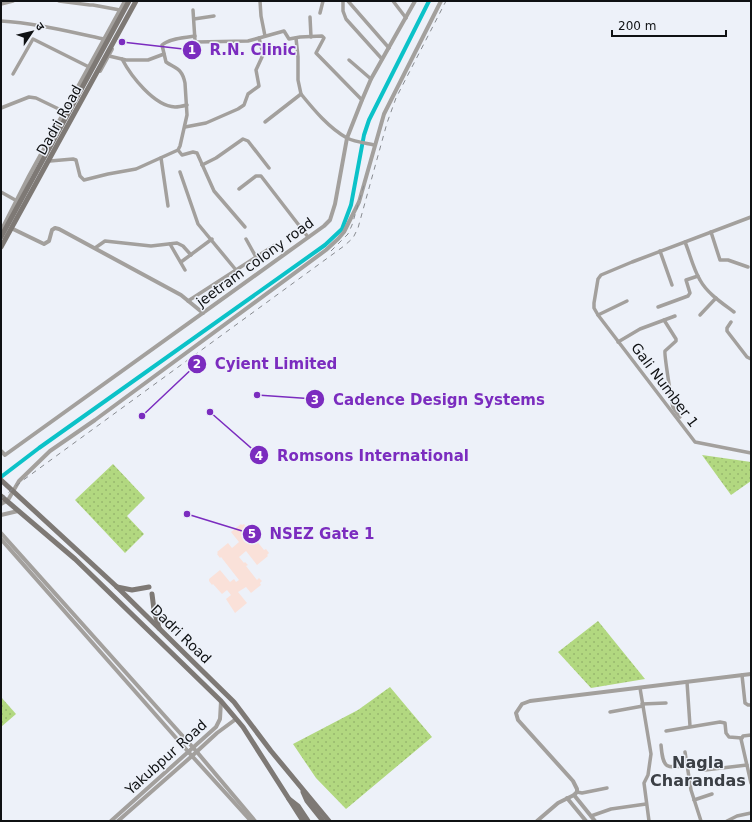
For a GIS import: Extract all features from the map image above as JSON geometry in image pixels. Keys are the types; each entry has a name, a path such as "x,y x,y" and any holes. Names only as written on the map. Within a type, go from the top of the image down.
{"main road":[{"path":"1,237 129,1"},
{"path":"1,248 137,1"},
{"name":"Dadri Road","path":"2,481 116,586 234,702 328,821"},
{"name":"Dadri Road","path":"1,496 75,559 236,718 303,821"},
{"path":"116,586 132,590 148,587"},
{"path":"152,594 159,629"},
{"path":"302,789 307,801 323,821"},
{"path":"287,798 298,806 308,821"}],"street":[{"path":"1,4 13,1"},
{"path":"59,1 120,10"},
{"name":"Dadri Road","path":"1,231 125,1"},
{"name":"Dadri Road","path":"1,248 112,51 137,1"},
{"path":"260,1 265,36"},
{"path":"320,13 323,1"},
{"path":"343,1 342,11 346,18 382,59"},
{"path":"348,1 389,48"},
{"path":"393,1 406,18"},
{"name":"jeetram colony road","path":"1,451 5,455 324,226 330,220 335,204 348,138 362,100 382,59 415,1"},
{"path":"1,504 7,502 19,481 50,451 307,264 338,239 347,227 360,202 373,145 384,114 441,1"},
{"path":"193,10 195,40 198,43 248,41 284,31 289,39 324,37 316,51 317,54 362,100"},
{"path":"194,19 214,16"},
{"path":"310,17 311,37"},
{"path":"1,21 19,22 54,28 104,39"},
{"path":"50,161 76,160 80,176 84,180 136,169 178,150 188,115 184,79 178,68 166,62 162,48 165,43 195,36"},
{"path":"185,127 206,123 244,105 248,94 259,86 256,70 262,57 262,50 259,38"},
{"path":"296,38 298,80 301,94 326,122 348,138 353,141 373,145"},
{"path":"14,74 33,39 89,67"},
{"path":"100,46 112,51"},
{"path":"109,56 122,59 148,60 164,54"},
{"path":"122,59 137,82 152,96 163,103 174,107 187,105"},
{"path":"349,60 371,80"},
{"path":"265,122 301,94"},
{"path":"1,108 29,97 36,98 65,112"},
{"path":"202,165 216,158 243,139 248,141 269,168"},
{"path":"178,150 182,155 195,152 198,155 218,198 244,227"},
{"path":"161,158 168,206"},
{"path":"180,172 195,216 202,229 236,270"},
{"path":"239,189 256,176 261,176 308,237"},
{"path":"1,192 26,205"},
{"path":"627,301 598,315 594,308 594,304 599,276 660,251 751,217"},
{"path":"13,229 44,244 49,241 52,230 55,228 60,229 181,295 203,313"},
{"path":"711,232 720,260 728,260 748,267"},
{"path":"246,239 256,257"},
{"path":"180,262 212,240"},
{"path":"95,248 104,242 150,246 180,244 191,254"},
{"path":"685,242 698,276 703,284 716,298 734,312"},
{"path":"170,244 186,270"},
{"path":"188,301 275,245"},
{"path":"660,251 672,285"},
{"path":"658,307 688,296 690,293 686,280 698,276"},
{"path":"700,315 716,298"},
{"name":"Gali Number 1","path":"598,315 694,442 751,453"},
{"path":"618,342 640,329 675,316"},
{"path":"664,320 676,339 676,341 665,351 664,356 669,375 673,407 680,418"},
{"path":"730,322 727,328 728,331 747,357 751,359"},
{"path":"1,515 18,511"},
{"path":"1,533 195,750 255,821"},
{"path":"1,539 251,821"},
{"path":"595,821 575,794 576,788 573,781 518,720 516,713 522,704 530,701 751,674"},
{"path":"742,675 745,703 751,705"},
{"path":"687,682 690,726"},
{"path":"640,688 651,754 648,774 644,783 649,821"},
{"name":"Yakubpur Road","path":"195,750 218,724 221,713 221,702"},
{"path":"610,712 643,705 666,703"},
{"name":"Yakubpur Road","path":"112,821 190,754 236,718"},
{"path":"666,731 723,722 728,736 733,738 742,738 751,735"},
{"path":"742,738 751,783"},
{"path":"661,745 662,758 667,766 672,768 688,766"},
{"path":"686,752 694,800 701,821"},
{"name":"Yakubpur Road","path":"118,821 190,754"},
{"path":"705,770 747,765"},
{"path":"537,821 558,803 575,794 608,788"},
{"path":"694,800 712,794"},
{"path":"567,798 586,821"},
{"path":"591,816 618,808 646,804"},
{"path":"727,821 737,816 751,814"}],"shaded area":[{"path":"241,524 244,524 251,536 247,540 250,544 256,540 264,550 266,549 269,553 267,555 268,556 257,565 246,551 239,557 248,565 246,566 257,580 259,578 262,581 260,583 261,585 251,593 246,587 238,592 247,603 235,613 226,599 231,595 227,590 222,594 213,584 212,585 209,579 220,570 230,582 234,579 236,582 239,580 221,557 220,558 217,552 228,543 232,548 239,542 231,532"}],"green space":[{"path":"702,455 751,462 751,481 731,495"},
{"path":"113,464 145,498 127,516 144,534 125,553 75,500"},
{"path":"598,621 645,679 591,688 558,652"},
{"path":"390,687 432,737 346,809 316,778 293,744 358,710"},
{"path":"1,697 16,714 1,727"}],"waterway":[{"path":"1,477 39,448 325,245 342,229 351,205 364,135 369,120 429,1"}],"railway":[{"path":"1,499 22,481 353,238 358,228 387,123 396,98 446,1"},
{"path":"331,251 348,234 364,185"}],"place":[{"name":"R.N. Clinic","path":"122,42"},
{"name":"Cadence Design Systems","path":"257,395"},
{"name":"Romsons International","path":"210,412"},
{"name":"Cyient Limited","path":"142,416"},
{"name":"NSEZ Gate 1","path":"187,514"}],"district":[{"name":"Nagla Charandas","path":"698,771"}]}
